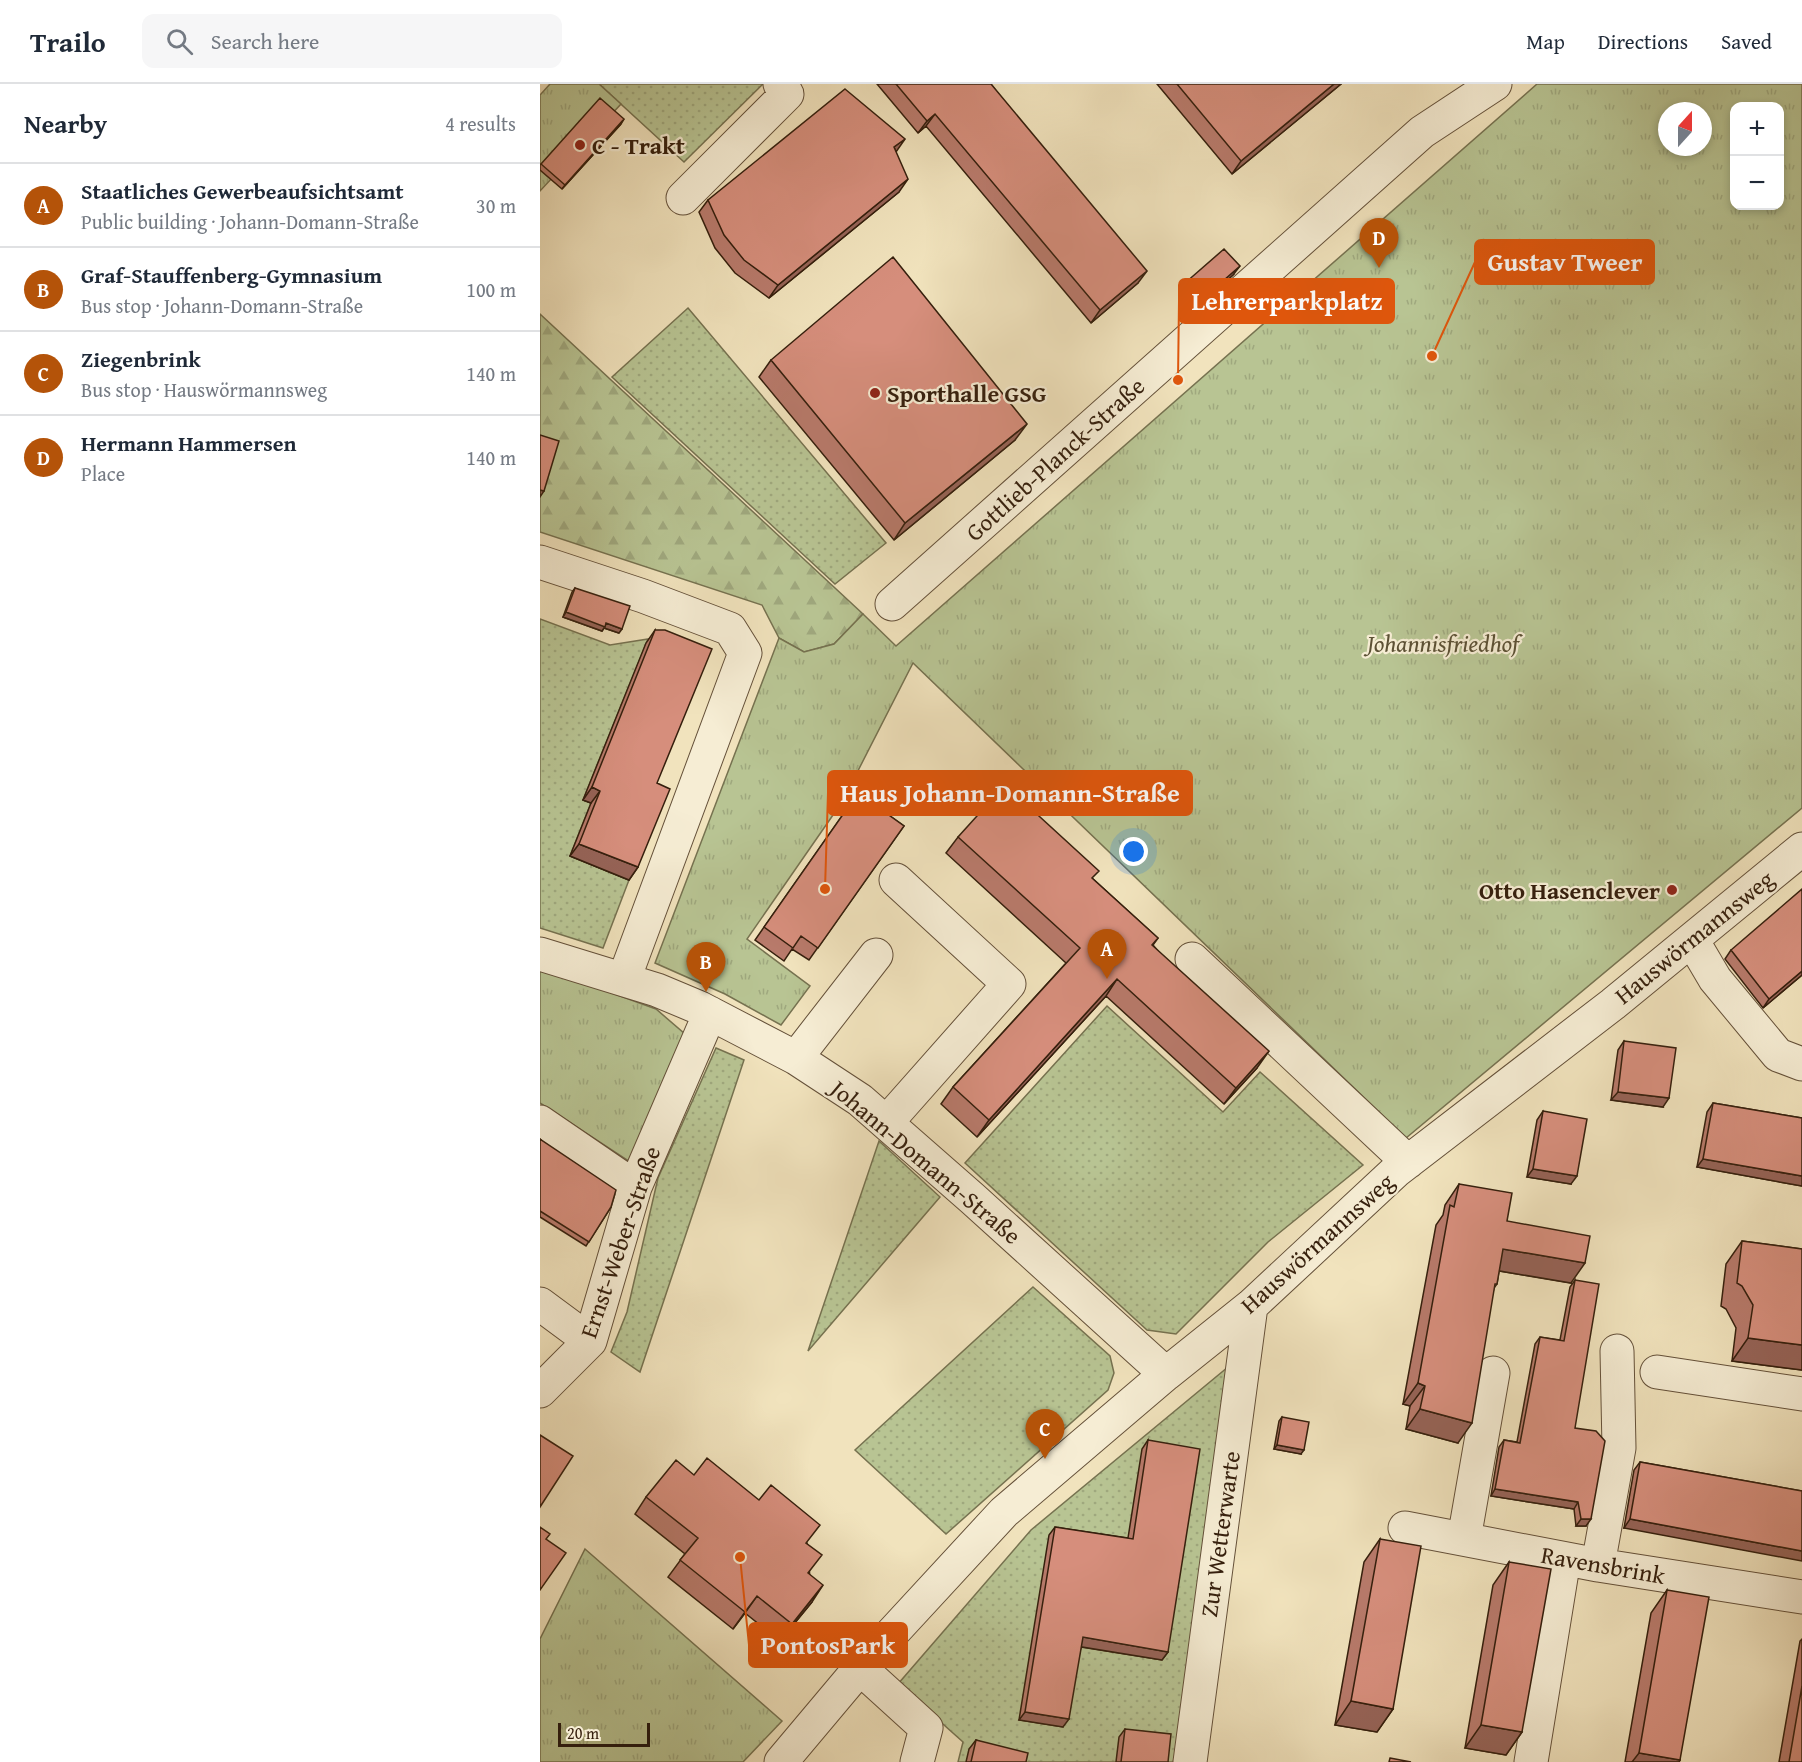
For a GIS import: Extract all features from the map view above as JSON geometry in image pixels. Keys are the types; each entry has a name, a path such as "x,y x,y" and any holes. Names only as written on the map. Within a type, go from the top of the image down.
{"street":[{"path":"683,198 787,94 780,84"},
{"name":"Gottlieb-Planck-Straße","path":"892,604 1422,132 1495,84"},
{"path":"540,562 643,596 730,629 745,653 624,979"},
{"name":"Hauswörmannsweg","path":"781,1762 860,1668 1004,1512 1166,1374 1251,1306 1408,1162 1613,1004 1802,849"},
{"path":"886,1123 1009,984 896,880"},
{"path":"1692,940 1715,979 1778,1055 1802,1064"},
{"name":"Johann-Domann-Straße","path":"540,954 657,990 710,1013 796,1058 860,1100 1166,1374"},
{"path":"796,1058 876,955"},
{"path":"1192,959 1408,1162"},
{"name":"Ernst-Weber-Straße","path":"540,1391 590,1341 635,1186 710,1013"},
{"path":"540,1122 635,1186"},
{"path":"540,1304 590,1341"},
{"name":"Zur Wetterwarte","path":"1190,1762 1251,1306"},
{"path":"1598,1565 1619,1448 1617,1351"},
{"path":"1657,1372 1802,1394"},
{"path":"1464,1539 1493,1373"},
{"name":"Ravensbrink","path":"1405,1528 1598,1565 1802,1597"},
{"path":"1531,1762 1564,1559"},
{"path":"860,1668 926,1728 917,1762"}],"green space":[{"path":"550,84 599,84 621,104 540,191 540,95"},
{"path":"599,84 763,84 684,162"},
{"name":"Johannisfriedhof","path":"1537,84 1802,84 1802,808 1406,1138 913,663 842,802 747,939 810,986 781,1025 725,994 655,963 779,638 804,652 834,644 863,614 896,646"},
{"path":"688,308 886,543 835,584 612,377"},
{"path":"540,314 863,614 834,644 804,652 779,638 762,605 540,532"},
{"path":"540,619 610,645 648,639 583,800 591,803 570,856 629,880 603,948 540,928"},
{"path":"540,967 656,1009 685,1034 630,1162 540,1103"},
{"path":"1107,1006 1223,1112 1260,1072 1363,1165 1268,1242 1176,1334 1147,1330 965,1163"},
{"path":"716,1048 744,1060 640,1372 611,1352 627,1312 658,1178"},
{"path":"879,1141 940,1197 808,1351"},
{"path":"1033,1287 1110,1356 1114,1373 1108,1390 946,1534 855,1450"},
{"path":"1228,1367 1177,1762 958,1762 963,1742 898,1684 1031,1530"},
{"path":"585,1549 782,1721 743,1762 540,1762 540,1639"}],"building":[{"path":"896,84 991,84 1147,271 1100,310 935,114 927,121"},
{"path":"1177,84 1334,84 1241,161"},
{"path":"845,89 905,139 894,147 908,179 778,285 744,260 724,235 708,200"},
{"name":"C - Trakt","path":"600,98 624,119 565,185 541,164"},
{"path":"1224,249 1240,266 1200,301 1185,283"},
{"name":"Sporthalle GSG","path":"893,257 1027,424 905,523 771,360"},
{"path":"540,435 559,441 544,491 540,490"},
{"path":"575,588 630,606 622,629 606,623 605,627 566,612"},
{"path":"655,630 665,630 712,649 657,783 670,789 638,867 579,844 600,791 592,787"},
{"path":"1005,785 1099,871 1092,878 1158,938 1152,945 1269,1051 1236,1088 1117,979 989,1120 953,1087 1080,948 958,837"},
{"path":"858,793 904,826 818,948 801,936 793,948 764,927"},
{"path":"1802,889 1802,971 1769,999 1731,950"},
{"path":"1624,1041 1676,1048 1669,1098 1618,1092"},
{"path":"1713,1103 1802,1118 1802,1176 1703,1159"},
{"path":"1543,1111 1587,1119 1577,1176 1533,1169"},
{"path":"540,1139 616,1190 611,1207 589,1242 540,1211"},
{"path":"1459,1184 1512,1193 1507,1221 1590,1236 1585,1263 1503,1249 1472,1423 1420,1409 1425,1386 1418,1383 1450,1205 1454,1207"},
{"path":"1742,1241 1802,1249 1802,1345 1748,1338 1753,1305 1742,1286 1737,1283"},
{"path":"1575,1280 1599,1284 1575,1428 1596,1431 1605,1441 1591,1519 1581,1519 1578,1502 1495,1489 1504,1440 1520,1443 1540,1337 1564,1341"},
{"path":"1282,1417 1309,1422 1304,1450 1277,1445"},
{"path":"540,1435 573,1456 540,1507"},
{"path":"1148,1440 1200,1449 1168,1652 1083,1637 1069,1719 1025,1712 1055,1527 1133,1539"},
{"path":"707,1458 759,1500 771,1485 820,1525 806,1543 822,1555 808,1573 823,1585 792,1624 757,1596 745,1612 680,1560 698,1538 646,1497 676,1460 694,1475"},
{"path":"1640,1462 1802,1491 1802,1551 1630,1519"},
{"path":"540,1527 550,1534 546,1539 566,1553 540,1590"},
{"path":"1380,1539 1421,1546 1393,1709 1351,1701"},
{"path":"1509,1562 1551,1569 1522,1732 1481,1725"},
{"path":"1667,1590 1709,1597 1680,1760 1639,1753"},
{"path":"1802,1686 1802,1762 1789,1762"},
{"path":"1125,1729 1171,1734 1168,1762 1121,1762"},
{"path":"976,1740 1028,1753 1026,1762 971,1762"},
{"path":"1390,1758 1411,1762 1389,1762"}],"place":[{"name":"C - Trakt","path":"580,145"},
{"name":"Hermann Hammersen","path":"1379,268"},
{"name":"Gustav Tweer","path":"1432,356"},
{"name":"Lehrerparkplatz","path":"1178,380"},
{"name":"Sporthalle GSG","path":"875,393"},
{"name":"Haus Johann-Domann-Straße","path":"825,889"},
{"name":"Otto Hasenclever","path":"1672,890"},
{"name":"Staatliches Gewerbeaufsichtsamt","path":"1107,979"},
{"name":"Graf-Stauffenberg-Gymnasium","path":"706,992"},
{"name":"Ziegenbrink","path":"1045,1459"},
{"name":"PontosPark","path":"740,1557"}]}
